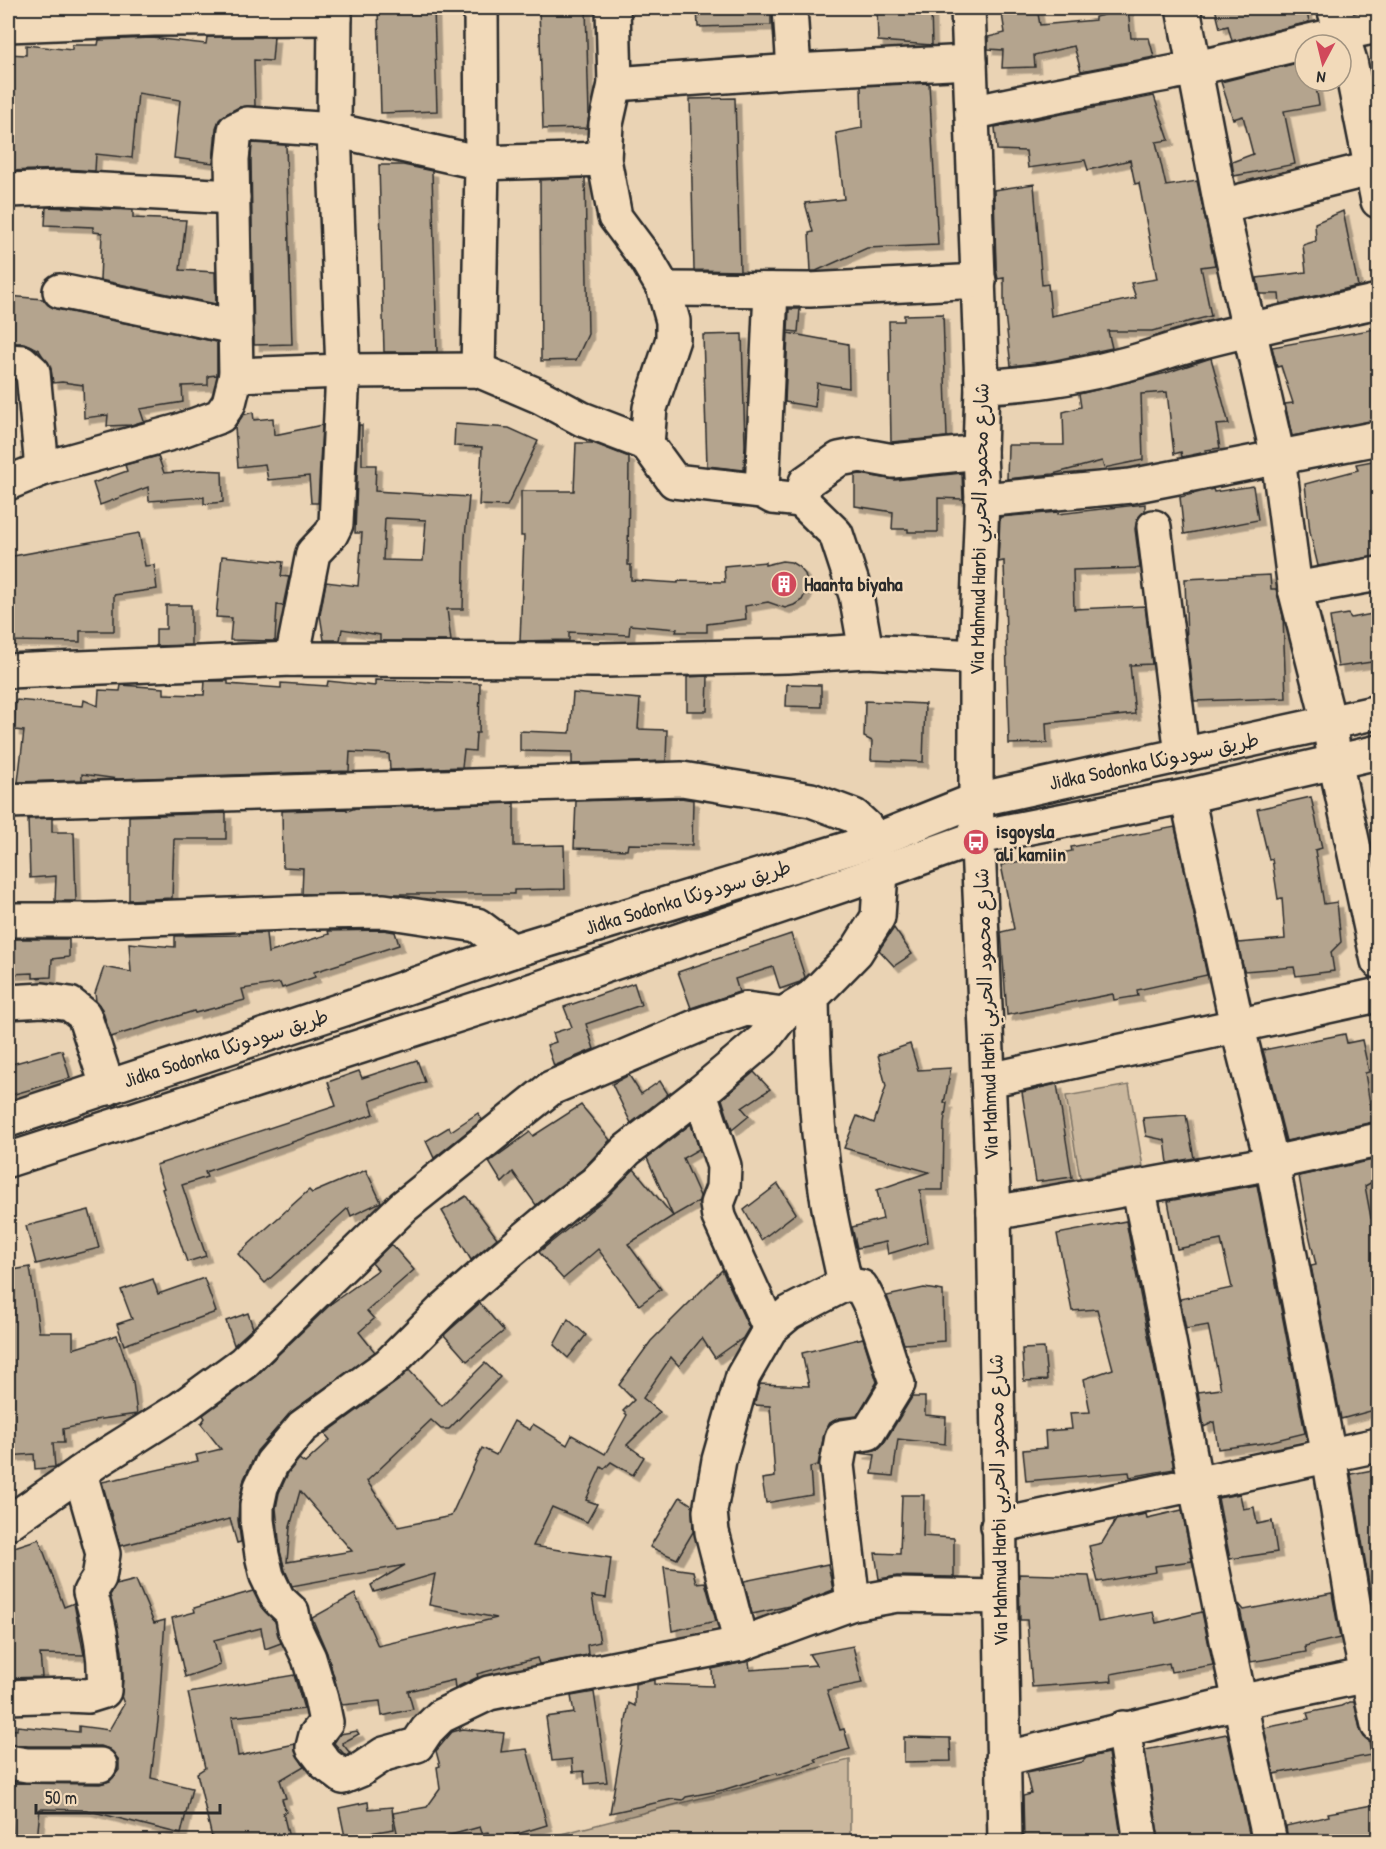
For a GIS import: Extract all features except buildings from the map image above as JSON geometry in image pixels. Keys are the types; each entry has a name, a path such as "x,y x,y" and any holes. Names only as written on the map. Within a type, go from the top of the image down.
{"street":[{"path":"478,370 482,163 481,8"},
{"path":"613,8 615,84 606,124 604,159 615,217 647,260 664,289 673,321 673,339 650,408 647,444"},
{"path":"790,8 794,71"},
{"name":"Via Mahmud Harbi شارع محمود الحربي","path":"968,8 982,386 980,452 982,500 976,657 976,800 994,1213 1005,1842"},
{"path":"1183,8 1221,206 1278,457 1295,589 1329,722 1335,761 1378,961"},
{"path":"8,25 335,13 334,130 343,371 336,524 331,534 314,553 292,659"},
{"path":"1338,20 1375,167 1378,201"},
{"path":"972,113 1194,69 1338,20 1378,26"},
{"path":"615,84 794,71 970,62"},
{"path":"8,483 42,469 179,431 220,416 229,403 236,375 232,159 235,130 247,124 334,130 482,163 604,159"},
{"path":"1221,206 1375,167"},
{"path":"8,190 66,188 233,197"},
{"path":"664,289 771,290 979,281"},
{"path":"762,491 771,290"},
{"path":"60,291 235,327"},
{"path":"982,386 1025,385 1067,378 1249,329 1378,301"},
{"path":"8,362 22,362 33,372 42,469"},
{"path":"236,375 478,370 539,396 582,418 647,444 674,481 762,491 773,497 801,500 836,534 856,596 866,651"},
{"path":"982,500 1131,486 1378,438"},
{"path":"801,500 806,482 839,459 860,455 893,461 980,452"},
{"path":"1154,527 1182,755"},
{"path":"1295,589 1378,574"},
{"path":"8,672 292,659 628,659 787,656 866,651 976,657"},
{"name":"Jidka Sodonka طريق سودونكا","path":"8,1120 512,951 876,840 976,800 1378,712"},
{"name":"Jidka Sodonka طريق سودونكا","path":"8,1160 495,1003 979,837 1187,796 1378,752"},
{"path":"8,801 682,779 811,800 854,816 876,840"},
{"path":"1187,796 1237,1025 1272,1163 1329,1456 1358,1633 1374,1675 1378,1725"},
{"path":"881,872 879,917 856,952 812,997 783,1014 763,1040 700,1094 627,1150 595,1183 565,1205 494,1265 442,1311 388,1365 302,1427 268,1471 257,1506 256,1520 267,1576 278,1599 292,1612 295,1629 309,1658 321,1698 326,1722 316,1736 313,1747 326,1764 342,1777 360,1770 384,1754 417,1745 427,1730 441,1716 489,1693 741,1644 853,1603 897,1595 999,1596"},
{"path":"8,920 97,920 384,911 477,925 512,951"},
{"path":"989,1080 1378,995"},
{"path":"812,997 819,1134 826,1191 845,1284"},
{"path":"8,1002 43,1000 70,1004 84,1015 108,1088"},
{"path":"344,1009 357,1046"},
{"path":"8,1523 135,1436 180,1409 243,1363 403,1207 551,1088 702,1024 746,1009 783,1014"},
{"path":"700,1094 724,1166 723,1188 717,1204 719,1217 770,1329"},
{"path":"994,1213 1272,1163 1378,1140"},
{"path":"1138,1187 1162,1294 1196,1484 1239,1702 1270,1842"},
{"path":"741,1644 712,1532 710,1511 718,1460 743,1376 770,1329 789,1313 845,1284 861,1287 874,1310 886,1354 898,1384 868,1433 842,1437 837,1465 853,1603"},
{"path":"998,1526 1378,1445"},
{"path":"8,1697 88,1696 104,1691 101,1630 90,1592 99,1578 103,1554 80,1473"},
{"path":"1004,1759 1123,1728 1374,1675"},
{"path":"1123,1728 1141,1842"},
{"path":"8,1762 27,1765 100,1765"}],"shaded area":[{"path":"1129,1085 1143,1167 1080,1178 1066,1096"},
{"path":"849,1760 850,1841 534,1841"}],"place":[{"name":"Haanta biyaha","path":"784,584"},
{"name":"isgoysla ali kamiin","path":"976,842"}]}
